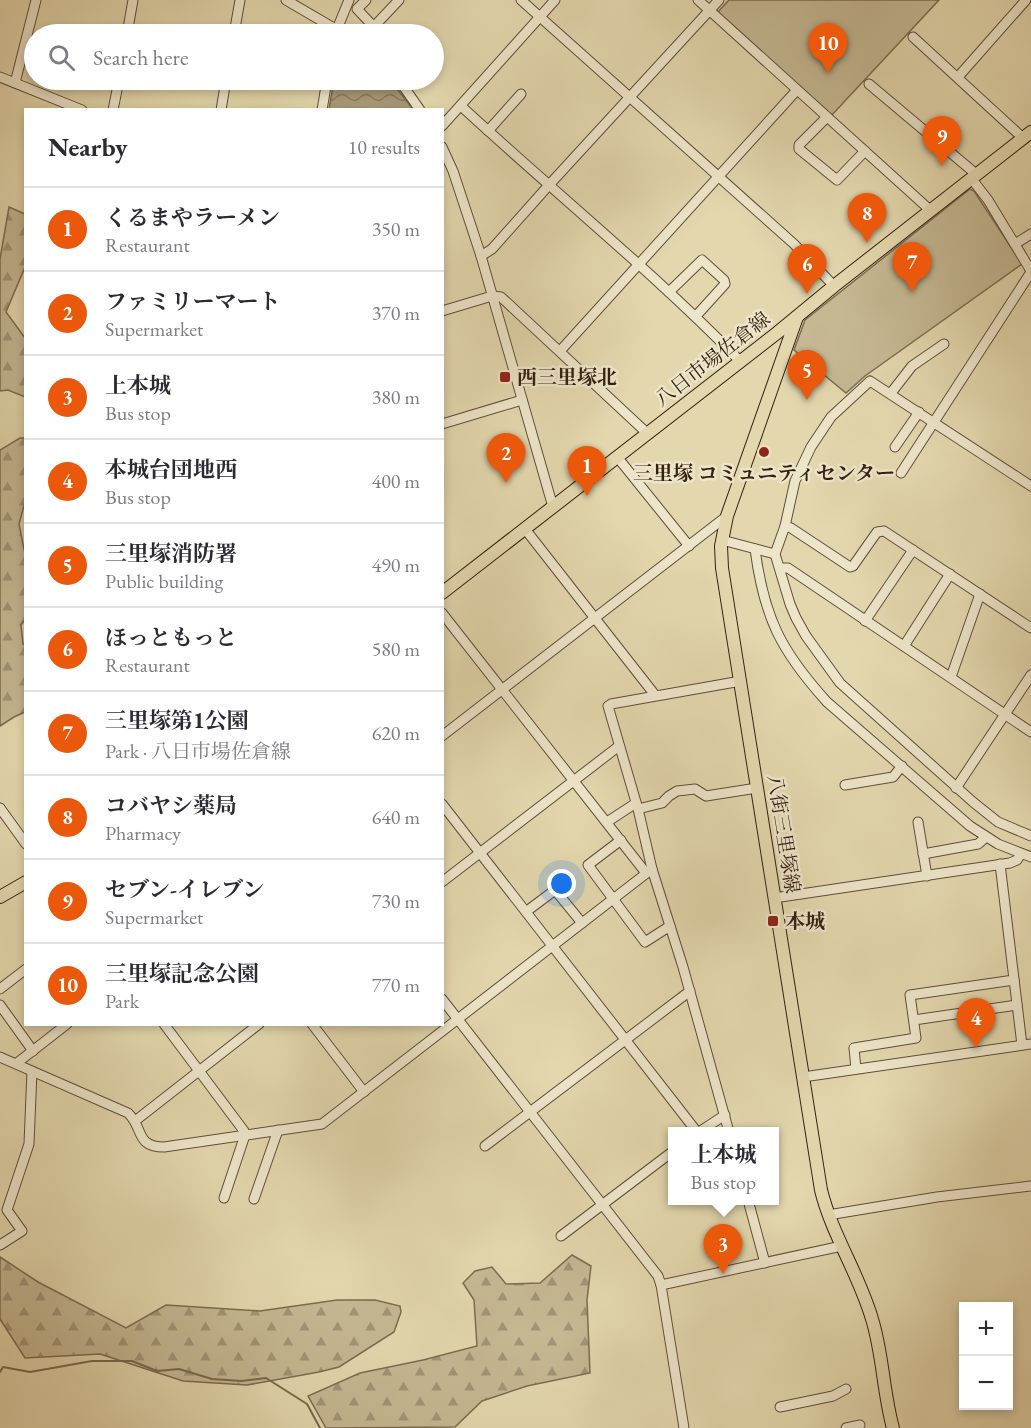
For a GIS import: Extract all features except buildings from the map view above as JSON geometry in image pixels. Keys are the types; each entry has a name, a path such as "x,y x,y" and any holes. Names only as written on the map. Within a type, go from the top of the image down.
{"main road":[{"name":"八日市場佐倉線","path":"444,591 618,458 1027,135"},
{"name":"八街三里塚線","path":"797,317 727,516 722,540 722,568 821,1190 828,1215 863,1291 873,1319 893,1428"},
{"path":"0,897 24,883"}],"street":[{"path":"30,24 36,0"},
{"path":"129,24 133,0"},
{"path":"236,24 240,0"},
{"path":"286,0 302,4 327,24"},
{"path":"341,24 349,0"},
{"path":"366,0 357,9 366,24"},
{"path":"377,24 399,0"},
{"path":"521,0 794,244 834,286"},
{"path":"444,124 555,0"},
{"path":"698,0 930,210"},
{"path":"481,256 492,249 719,0"},
{"path":"958,77 1026,0"},
{"path":"913,37 1027,135"},
{"path":"15,83 24,47"},
{"path":"0,77 24,87"},
{"path":"869,84 974,176 1031,272 901,473"},
{"path":"32,90 77,108"},
{"path":"113,108 117,90"},
{"path":"221,108 224,90"},
{"path":"322,108 325,90"},
{"path":"406,90 419,108"},
{"path":"560,351 797,90"},
{"path":"488,131 520,94"},
{"path":"461,106 640,264 740,361"},
{"path":"826,117 799,145 799,149 837,180 864,151"},
{"path":"444,151 453,171 481,256 553,507"},
{"path":"1015,244 1031,234"},
{"path":"669,292 702,260 724,280 725,284 696,316"},
{"path":"444,310 492,296 505,299 648,434"},
{"path":"891,393 912,366 944,344"},
{"path":"1031,486 891,393 872,381 867,382 822,429 811,447 795,481 776,554 796,618 826,666 840,683 956,788 999,822 1031,836"},
{"path":"444,423 522,400"},
{"path":"895,447 919,412"},
{"path":"618,458 689,546"},
{"path":"444,734 727,516"},
{"path":"785,526 850,567 880,531 913,550 1031,628"},
{"path":"525,529 655,695"},
{"path":"722,540 776,554"},
{"path":"755,549 759,581 772,624 802,673 827,702 970,826 986,837 1031,857"},
{"path":"865,621 913,550"},
{"path":"780,568 788,568 1031,732"},
{"path":"904,646 950,574"},
{"path":"951,677 980,594"},
{"path":"444,616 621,840 649,871"},
{"path":"956,788 1031,675"},
{"path":"728,1127 670,926 649,871 637,806 608,706 655,695 741,681"},
{"path":"444,880 619,746"},
{"path":"845,785 893,777 902,766"},
{"path":"607,822 637,806 662,804 677,791 695,789 706,796 757,788"},
{"path":"444,807 695,1127"},
{"path":"0,808 24,841"},
{"path":"918,822 927,876"},
{"path":"923,854 978,844 986,837"},
{"path":"621,840 588,866 645,942 670,926"},
{"path":"774,898 1014,862 1021,854"},
{"path":"803,1077 1027,1045 1019,1023 1000,864"},
{"path":"0,1057 128,1113 135,1121 144,1141 153,1146 164,1147 322,1124 649,871"},
{"path":"526,911 555,890 582,923"},
{"path":"0,989 24,971"},
{"path":"856,1069 854,1048 916,1038 910,995 1014,980"},
{"path":"485,1146 690,991"},
{"path":"444,1002 658,1276 684,1428"},
{"path":"0,1005 33,1051"},
{"path":"914,1020 1017,1005"},
{"path":"1019,1023 1031,1022"},
{"path":"17,1064 65,1026"},
{"path":"165,1026 244,1131 245,1135 224,1198"},
{"path":"135,1121 256,1026"},
{"path":"314,1026 364,1092"},
{"path":"0,1245 22,1231 7,1210 29,1144 32,1071"},
{"path":"705,1127 725,1115"},
{"path":"254,1199 278,1130"},
{"path":"561,1236 668,1155"},
{"path":"828,1215 937,1197 1031,1186"},
{"path":"749,1205 765,1263"},
{"path":"661,1285 842,1246"},
{"path":"780,1407 833,1396 846,1389"},
{"path":"846,1428 860,1425"}],"green space":[{"path":"729,0 939,0 831,116 717,13"},
{"path":"970,189 974,191 1022,264 865,376 846,393 794,350 805,320"},
{"path":"9,207 24,214 24,269 6,312 24,337 24,397 8,390 0,391 0,259"},
{"path":"24,438 24,506 19,524 24,549 24,621 21,625 24,644 24,712 0,726 0,450"},
{"path":"572,1255 591,1266 587,1300 590,1373 527,1386 482,1401 455,1427 326,1428 308,1396 360,1373 477,1346 474,1300 463,1283 475,1271 492,1267 506,1284 540,1283"},
{"path":"0,1257 38,1282 126,1328 166,1305 260,1311 337,1300 375,1300 400,1306 401,1312 394,1332 339,1367 247,1385 183,1381 100,1354 25,1358 0,1319"}],"water":[{"path":"332,90 398,90 412,108 329,108"}],"waterway":[{"path":"0,1372 3,1367 30,1372 92,1361 132,1361 157,1371 179,1369 212,1379 241,1381 266,1378 307,1404 320,1428"}],"place":[{"name":"三里塚記念公園","path":"828,73"},
{"name":"セブン-イレブン","path":"942,166"},
{"name":"コバヤシ薬局","path":"867,243"},
{"name":"三里塚第1公園","path":"912,292"},
{"name":"ほっともっと","path":"807,294"},
{"name":"西三里塚北","path":"505,377"},
{"name":"三里塚消防署","path":"807,400"},
{"name":"三里塚 コミュニティセンター","path":"764,452"},
{"name":"ファミリーマート","path":"506,483"},
{"name":"くるまやラーメン","path":"587,496"},
{"name":"本城","path":"773,921"},
{"name":"本城台団地西","path":"976,1048"},
{"name":"上本城","path":"723,1274"}]}
